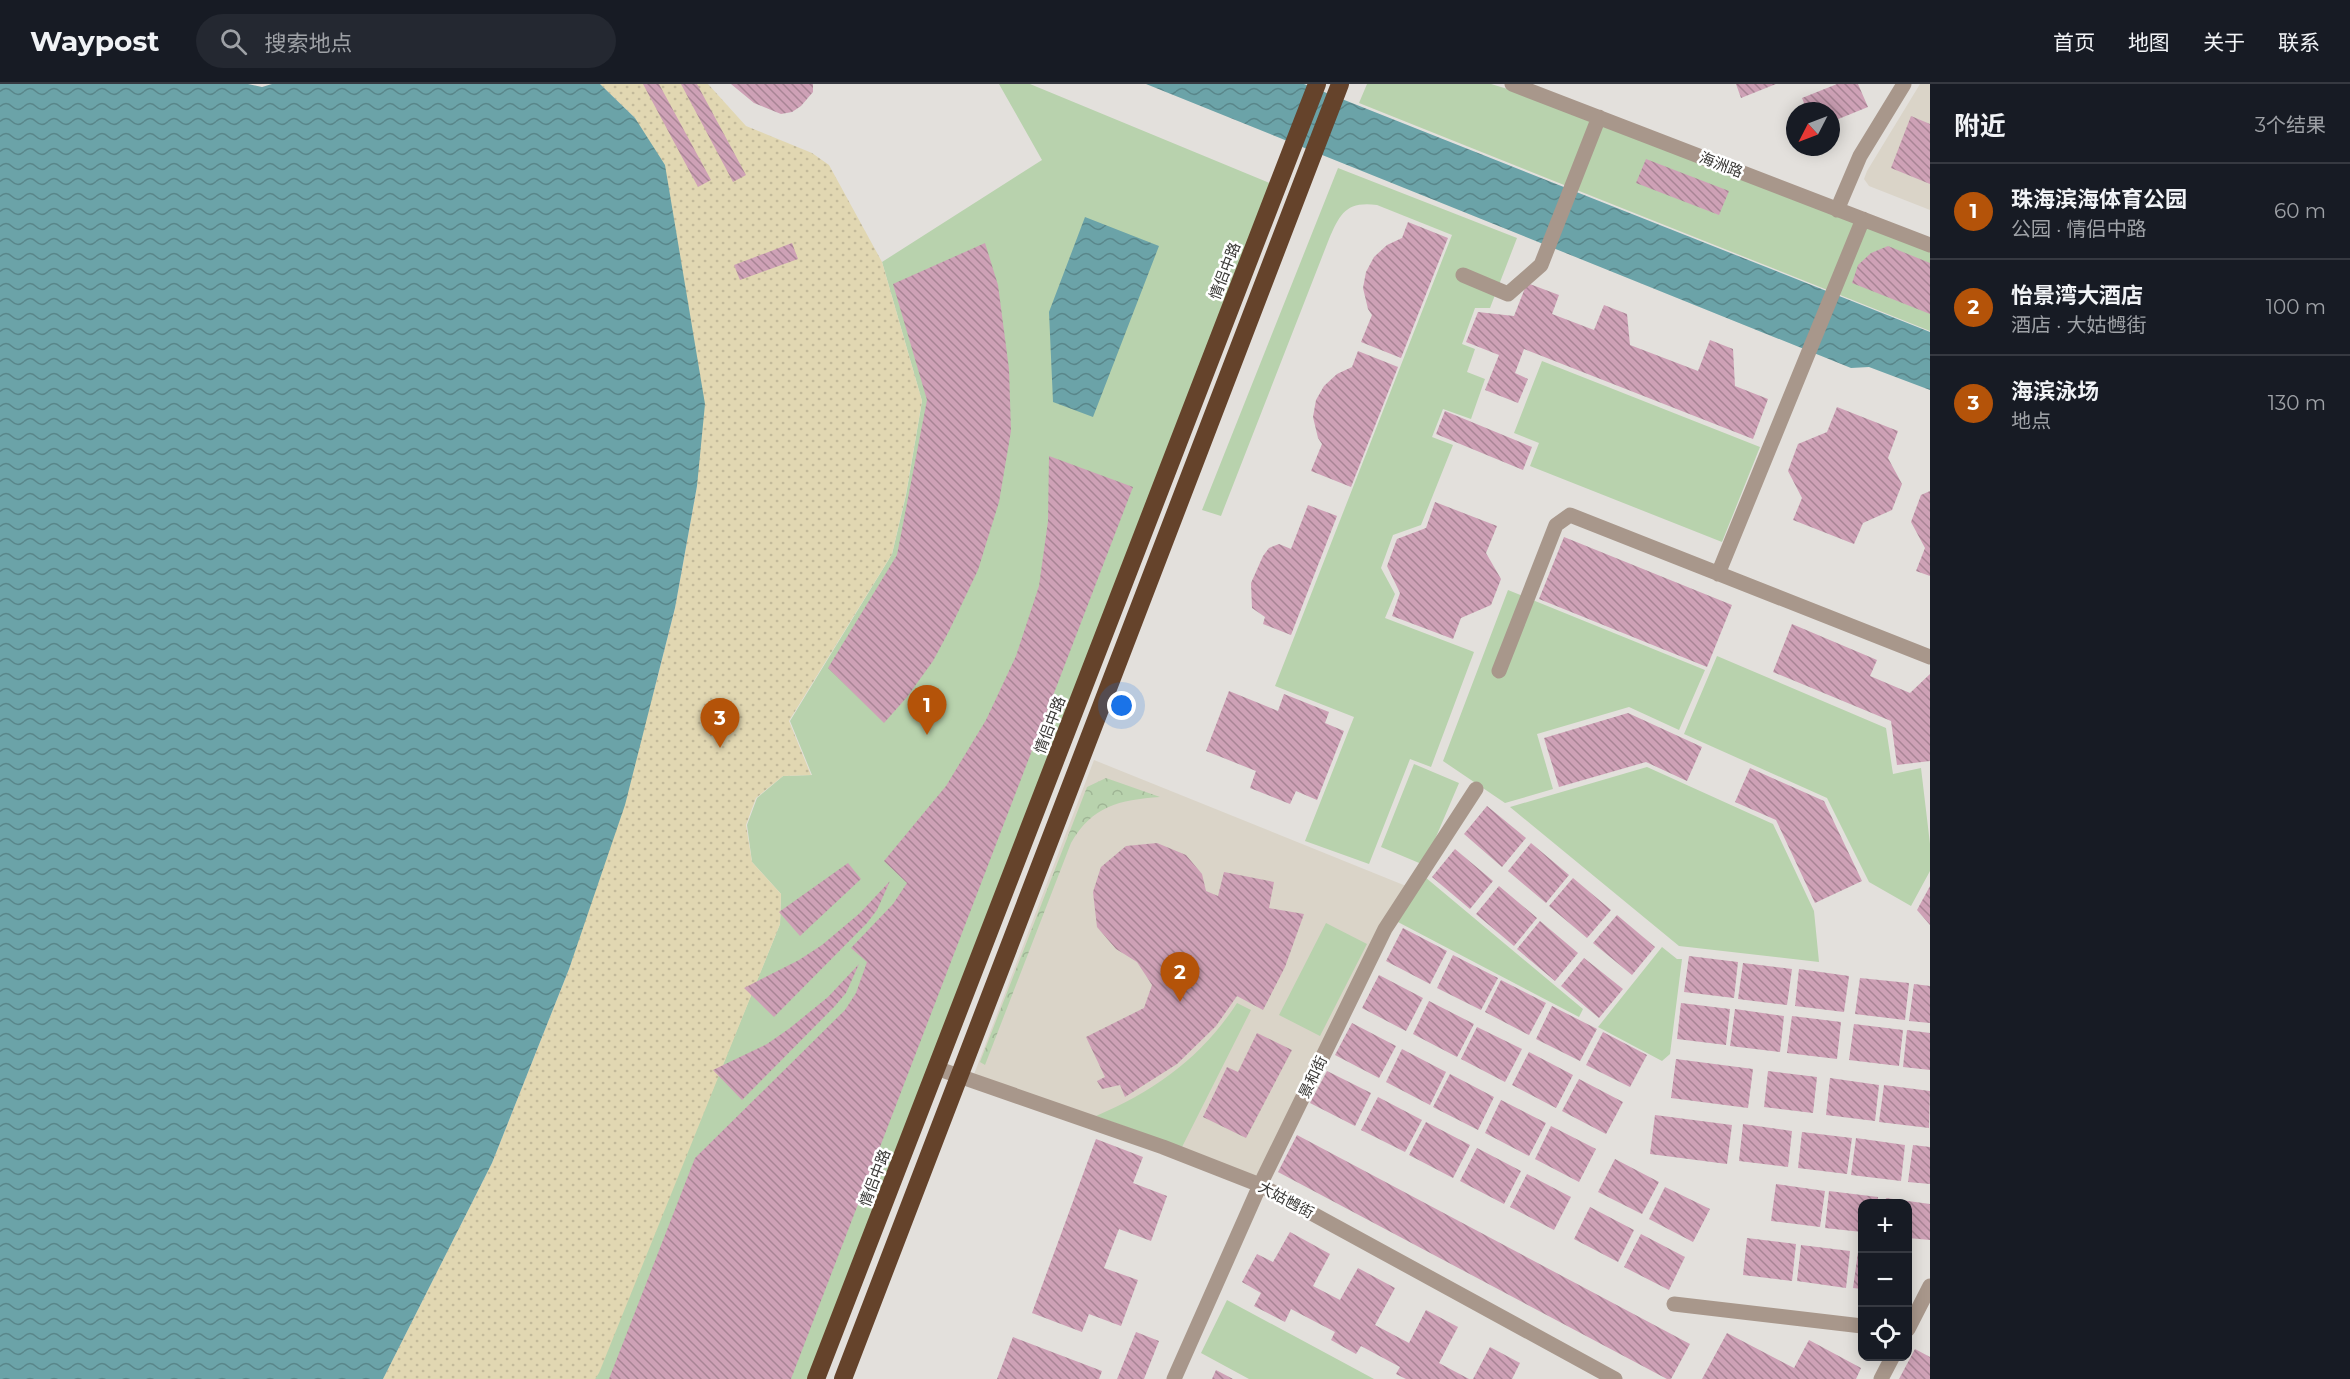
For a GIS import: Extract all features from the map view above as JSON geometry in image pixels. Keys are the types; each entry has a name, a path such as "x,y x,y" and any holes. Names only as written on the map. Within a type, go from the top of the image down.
{"highway":[{"name":"情侣中路","path":"816,1379 1317,85"},
{"path":"843,1379 1338,88"}],"street":[{"name":"海洲路","path":"1512,84 1930,245"},
{"path":"1837,210 1860,156 1904,84"},
{"path":"1463,275 1508,294 1541,265 1599,117"},
{"path":"1718,574 1863,219"},
{"path":"1499,671 1556,525 1570,515 1930,657"},
{"name":"景和街","path":"1174,1379 1260,1185 1385,929 1476,789"},
{"name":"大姑乸街","path":"936,1068 1164,1148 1260,1185 1615,1379"},
{"path":"1912,1321 1930,1286"},
{"path":"1674,1304 1858,1325"},
{"path":"1881,1379 1890,1361"}],"shaded area":[{"path":"1920,84 1930,84 1930,210 1869,186 1864,179"},
{"path":"1094,760 1411,888 1260,1184 973,1077"}],"green space":[{"path":"999,84 1030,84 1272,184 810,1379 595,1379 780,924 781,894 752,862 747,825 757,798 783,776 812,775 790,721 892,554 906,495 922,401 882,262 1042,160"},
{"path":"1367,84 1491,84 1584,112 1930,245 1930,331 1359,103"},
{"path":"1338,168 1517,238 1490,308 1475,308 1462,344 1475,349 1467,372 1485,379 1471,419 1443,409 1432,437 1453,445 1421,525 1393,535 1381,568 1395,594 1385,618 1474,652 1431,767 1410,759 1369,864 1305,841 1354,717 1275,686 1452,235 1377,205 1366,204 1351,207 1341,216 1329,239 1221,516 1202,510"},
{"path":"1542,361 1760,447 1722,542 1530,466 1539,443 1514,433"},
{"path":"1508,590 1705,670 1679,730 1629,707 1537,734 1553,789 1505,803 1443,761"},
{"path":"1717,656 1886,728 1893,774 1921,768 1930,844 1930,871 1911,906 1869,882 1827,798 1684,734"},
{"path":"1414,764 1459,783 1424,865 1381,847"},
{"path":"1647,767 1773,824 1814,911 1819,962 1679,946 1510,807"},
{"path":"1106,778 1160,797 1132,800 1108,807 1088,821 1071,843 985,1065 980,1062 1087,787"},
{"path":"1425,877 1583,1009 1579,1017 1396,921"},
{"path":"1326,923 1367,944 1320,1036 1279,1015"},
{"path":"1662,947 1677,959 1682,959 1670,1054 1662,1061 1598,1027"},
{"path":"1237,1003 1251,1010 1182,1147 1096,1116 1138,1095 1176,1070 1208,1040"},
{"path":"1227,1300 1374,1379 1249,1379 1201,1353"}],"sand":[{"path":"600,84 708,84 746,126 812,153 829,165 882,262 922,401 906,494 892,554 789,721 811,775 783,776 756,798 746,825 752,862 781,894 780,924 599,1373 595,1379 383,1379 492,1163 569,969 655,687 675,608 697,486 635,118"}],"water":[{"path":"0,84 248,84 262,87 272,84 600,84 635,118 665,165 705,404 697,486 675,608 625,805 569,969 492,1163 383,1379 0,1379"},
{"path":"1146,84 1304,84 1930,332 1930,390 1869,367 1851,368"},
{"path":"1085,217 1159,246 1093,417 1053,402 1049,312"}],"building":[{"path":"643,84 659,84 711,180 698,187"},
{"path":"681,84 697,84 746,175 733,182"},
{"path":"731,84 813,84 813,92 801,106 792,112 781,114 754,103"},
{"path":"1736,84 1776,84 1741,98"},
{"path":"1837,84 1858,84 1868,107 1840,118 1840,102 1804,102 1802,98"},
{"path":"1911,116 1930,124 1930,184 1891,168"},
{"path":"1646,159 1729,191 1719,215 1636,183"},
{"path":"1408,222 1448,238 1401,358 1361,342 1372,315 1368,309 1363,288 1366,272 1374,257 1387,245 1402,238"},
{"path":"792,243 798,259 740,280 734,265"},
{"path":"985,243 998,285 1009,369 1011,431 999,502 978,570 949,631 933,661 907,697 884,723 828,668 897,555 927,400 893,284"},
{"path":"1888,246 1930,263 1930,314 1852,283 1858,265 1871,253"},
{"path":"1527,283 1559,295 1552,314 1594,330 1604,305 1627,314 1630,345 1698,371 1710,340 1733,349 1735,386 1768,399 1753,439 1524,349 1515,373 1528,379 1518,403 1485,390 1499,355 1466,342 1478,312 1514,316"},
{"path":"1358,351 1398,367 1351,487 1311,471 1322,444 1318,438 1313,417 1316,400 1324,386 1337,374 1352,367"},
{"path":"1837,407 1898,431 1888,458 1902,484 1892,510 1863,523 1854,544 1793,520 1802,498 1788,471 1798,444 1827,432"},
{"path":"1445,411 1532,447 1523,470 1436,434"},
{"path":"1049,456 1133,487 791,1379 609,1379 695,1158 845,1010 856,993 867,962 851,948 893,904 907,883 884,861 946,786 986,720 1016,656 1039,586 1048,521"},
{"path":"1930,491 1930,576 1916,571 1925,548 1911,522 1921,495"},
{"path":"1435,502 1497,526 1486,553 1501,579 1491,605 1461,618 1453,639 1392,616 1400,593 1387,566 1397,539 1426,528"},
{"path":"1308,505 1337,516 1291,635 1263,624 1265,617 1252,608 1251,583 1269,548 1279,544 1291,549"},
{"path":"1564,537 1732,605 1707,667 1539,599"},
{"path":"1792,624 1877,660 1870,676 1910,693 1930,674 1930,761 1897,765 1891,721 1773,672"},
{"path":"1229,691 1278,711 1284,694 1329,712 1325,723 1344,731 1317,800 1296,791 1290,804 1250,788 1256,771 1206,751"},
{"path":"1628,713 1702,747 1687,781 1646,762 1559,787 1544,738"},
{"path":"1750,768 1824,801 1862,881 1815,903 1776,820 1735,802"},
{"path":"1487,806 1526,838 1502,867 1464,834"},
{"path":"1157,843 1186,855 1202,874 1206,891 1218,896 1224,872 1274,882 1269,908 1304,914 1285,967 1263,1010 1237,996 1216,1026 1177,1064 1125,1097 1120,1085 1102,1089 1097,1081 1105,1077 1086,1037 1144,1008 1152,985 1137,962 1116,949 1097,927 1093,892 1101,867 1126,846"},
{"path":"1531,843 1569,875 1546,903 1508,871"},
{"path":"1455,849 1493,881 1470,909 1432,877"},
{"path":"848,863 861,879 800,936 779,912"},
{"path":"1573,878 1611,910 1587,938 1549,906"},
{"path":"890,881 877,910 867,923 774,1017 744,988 799,960 822,945 860,913"},
{"path":"1499,886 1537,918 1514,946 1476,914"},
{"path":"1930,886 1930,925 1917,910"},
{"path":"1617,915 1655,947 1632,975 1593,943"},
{"path":"1540,921 1578,953 1555,981 1517,949"},
{"path":"1403,928 1447,951 1430,984 1386,961"},
{"path":"1453,955 1498,978 1481,1010 1437,988"},
{"path":"1689,956 1738,962 1734,998 1684,992"},
{"path":"1584,958 1623,989 1599,1018 1561,986"},
{"path":"1743,963 1792,969 1787,1005 1738,999"},
{"path":"859,964 846,993 835,1006 742,1100 713,1070 767,1044 790,1028 828,997"},
{"path":"1799,969 1849,976 1844,1012 1795,1006"},
{"path":"1379,975 1423,998 1406,1031 1362,1008"},
{"path":"1860,978 1909,983 1905,1020 1855,1014"},
{"path":"1501,980 1546,1003 1529,1035 1485,1012"},
{"path":"1914,984 1930,986 1930,1023 1909,1021"},
{"path":"1429,1001 1474,1024 1457,1057 1413,1034"},
{"path":"1681,1003 1730,1009 1726,1045 1677,1039"},
{"path":"1552,1006 1597,1029 1580,1061 1536,1039"},
{"path":"1735,1009 1784,1016 1780,1052 1730,1046"},
{"path":"1792,1016 1841,1022 1837,1059 1787,1053"},
{"path":"1352,1023 1396,1046 1379,1078 1335,1055"},
{"path":"1854,1024 1903,1030 1899,1066 1849,1060"},
{"path":"1477,1027 1522,1049 1505,1082 1461,1059"},
{"path":"1907,1030 1930,1033 1930,1070 1903,1067"},
{"path":"1603,1032 1647,1055 1630,1087 1586,1065"},
{"path":"1257,1033 1292,1050 1246,1138 1203,1117 1227,1067 1238,1072"},
{"path":"1402,1049 1446,1072 1430,1105 1386,1082"},
{"path":"1529,1052 1573,1075 1556,1108 1512,1085"},
{"path":"1676,1059 1753,1069 1748,1108 1671,1098"},
{"path":"1327,1071 1371,1093 1355,1126 1310,1103"},
{"path":"1768,1071 1817,1077 1813,1113 1764,1107"},
{"path":"1450,1074 1494,1097 1478,1130 1433,1107"},
{"path":"1830,1078 1879,1085 1875,1121 1826,1115"},
{"path":"1579,1079 1623,1102 1606,1134 1562,1111"},
{"path":"1884,1085 1930,1091 1929,1128 1879,1122"},
{"path":"1378,1097 1422,1120 1405,1152 1361,1130"},
{"path":"1501,1100 1546,1123 1529,1156 1485,1133"},
{"path":"1655,1115 1732,1125 1727,1164 1650,1154"},
{"path":"1426,1122 1470,1145 1453,1178 1409,1155"},
{"path":"1743,1124 1792,1131 1788,1167 1739,1161"},
{"path":"1551,1126 1596,1149 1579,1182 1535,1159"},
{"path":"1802,1132 1852,1138 1847,1174 1798,1168"},
{"path":"1297,1135 1690,1344 1671,1379 1667,1379 1278,1172"},
{"path":"1856,1138 1905,1145 1901,1181 1851,1175"},
{"path":"1096,1139 1143,1157 1133,1183 1167,1196 1151,1241 1119,1229 1104,1268 1138,1280 1121,1326 1089,1314 1082,1332 1032,1313"},
{"path":"1913,1145 1930,1147 1930,1184 1908,1182"},
{"path":"1477,1148 1521,1171 1504,1204 1460,1181"},
{"path":"1615,1159 1659,1182 1642,1214 1598,1192"},
{"path":"1527,1174 1571,1197 1554,1230 1510,1207"},
{"path":"1776,1184 1825,1191 1820,1227 1771,1221"},
{"path":"1665,1187 1710,1209 1693,1242 1649,1219"},
{"path":"1829,1191 1878,1197 1878,1199 1858,1199 1858,1232 1825,1228"},
{"path":"1912,1202 1930,1204 1930,1240 1912,1238"},
{"path":"1590,1207 1634,1230 1618,1262 1574,1239"},
{"path":"1290,1232 1330,1254 1313,1286 1340,1300 1358,1268 1395,1288 1375,1325 1409,1343 1426,1310 1458,1327 1439,1363 1469,1379 1406,1379 1396,1374 1400,1367 1361,1346 1356,1354 1331,1340 1335,1332 1291,1309 1285,1322 1254,1306 1261,1293 1242,1282 1257,1254 1273,1262"},
{"path":"1641,1234 1685,1257 1669,1290 1624,1267"},
{"path":"1747,1238 1796,1244 1792,1281 1743,1275"},
{"path":"1801,1245 1850,1251 1846,1288 1797,1281"},
{"path":"1858,1252 1858,1289 1853,1288"},
{"path":"1136,1332 1159,1341 1144,1379 1117,1379"},
{"path":"1727,1333 1794,1368 1809,1340 1861,1368 1856,1379 1702,1379"},
{"path":"1013,1337 1102,1371 1099,1379 997,1379"},
{"path":"1490,1347 1520,1363 1512,1379 1473,1379"},
{"path":"1915,1349 1930,1357 1930,1379 1899,1379 1909,1361 1912,1361"},
{"path":"1216,1370 1233,1379 1212,1379"}],"place":[{"name":"珠海滨海体育公园","path":"927,735"},
{"name":"海滨泳场","path":"720,748"},
{"name":"怡景湾大酒店","path":"1180,1002"}]}
